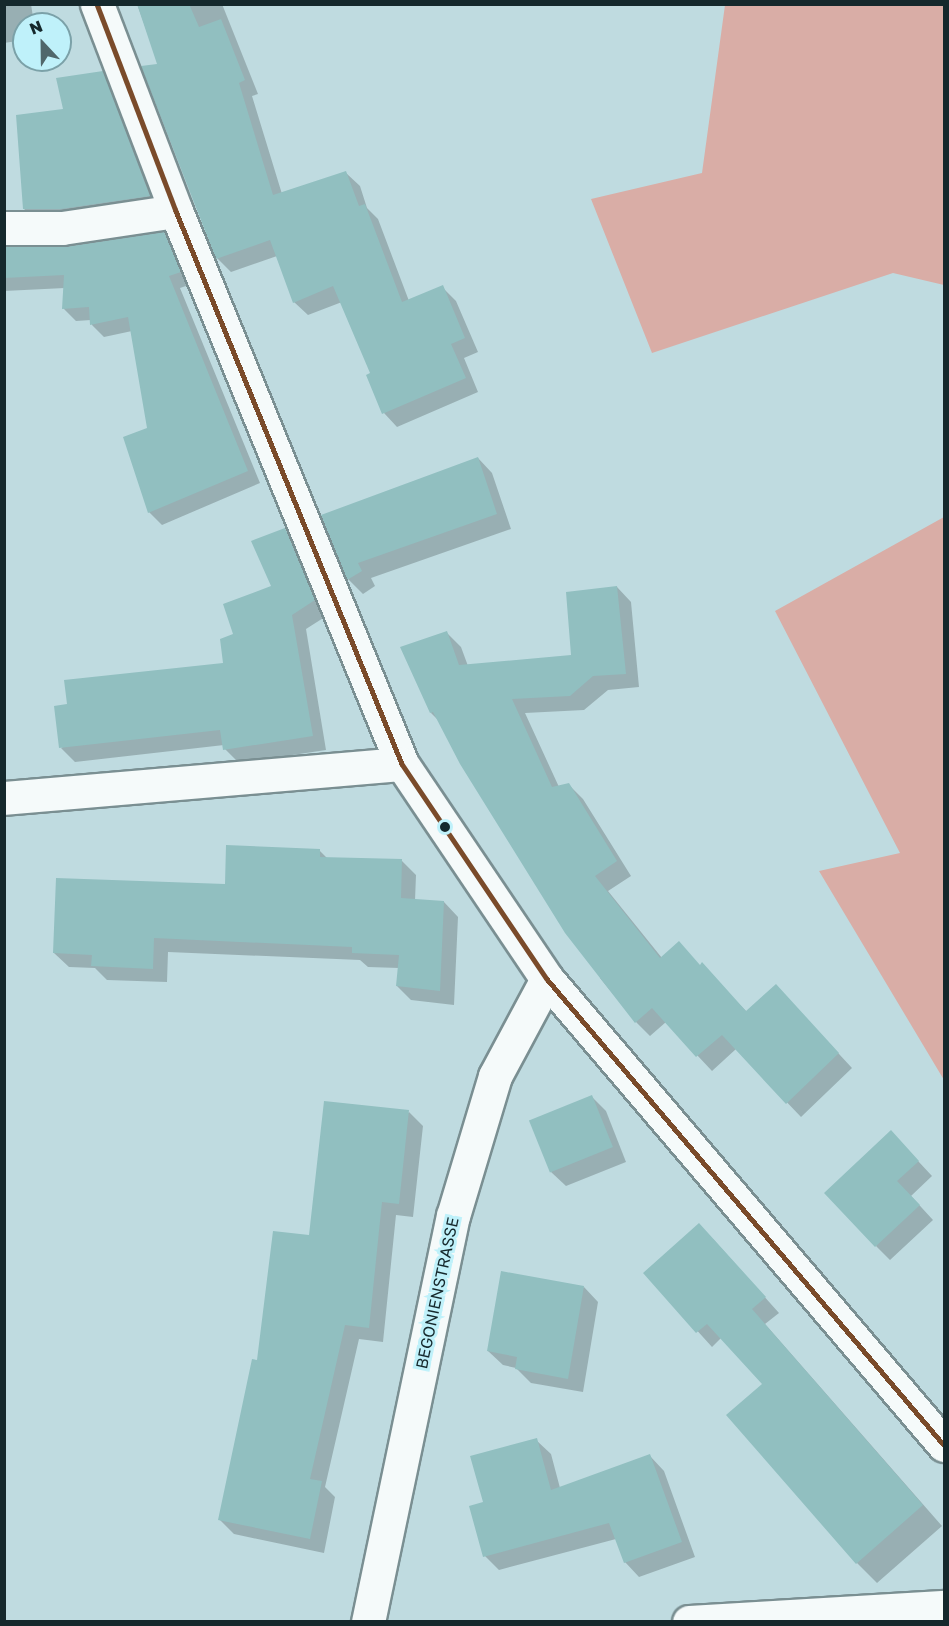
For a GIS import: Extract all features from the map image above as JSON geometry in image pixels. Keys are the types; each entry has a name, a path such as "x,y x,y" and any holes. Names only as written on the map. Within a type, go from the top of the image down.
{"street":[{"path":"97,4 177,211 402,764 547,979 945,1445"},
{"path":"4,228 62,228 177,211"},
{"path":"4,798 402,764"},
{"name":"BEGONIENSTRASSE","path":"368,1622 453,1216 495,1076 547,979"},
{"path":"689,1622 767,1620 945,1607"}],"shaded area":[{"path":"725,5 944,5 944,285 893,273 652,353 591,199 702,173"},
{"path":"944,517 944,1080 819,871 900,853 775,611"}],"building":[{"path":"137,4 189,4 199,27 221,19 245,80 239,83 273,195 346,171 359,206 365,204 402,302 443,285 465,338 451,344 466,378 382,414 366,375 370,373 333,286 293,303 270,240 216,259 141,66 157,64"},
{"path":"103,71 150,196 61,209 23,209 16,115 63,109 56,78"},
{"path":"164,232 181,272 169,276 248,471 148,513 123,437 147,428 128,317 90,325 89,307 62,309 64,275 4,278 4,247 65,247"},
{"path":"478,457 497,514 358,563 362,571 347,580 321,515"},
{"path":"285,528 315,600 292,615 313,736 223,750 220,730 59,748 54,706 67,704 64,680 223,663 220,639 233,634 223,604 271,586 251,541"},
{"path":"617,586 626,674 593,676 570,696 512,699 552,787 569,783 617,861 595,876 660,958 679,941 700,965 702,962 746,1011 776,984 839,1053 786,1104 722,1035 696,1057 652,1008 635,1023 565,933 460,764 433,712 430,713 400,647 447,631 459,665 571,655 566,592"},
{"path":"226,845 320,849 320,857 402,859 401,898 444,901 440,991 396,986 399,955 352,953 352,947 154,938 153,969 91,966 92,955 53,953 56,878 225,884"},
{"path":"592,1095 613,1147 550,1172 529,1120"},
{"path":"324,1101 409,1110 399,1204 382,1202 369,1328 345,1325 310,1479 322,1481 310,1539 218,1520 252,1359 257,1360 273,1231 309,1235"},
{"path":"891,1130 919,1161 897,1181 920,1205 875,1247 824,1193"},
{"path":"699,1223 766,1297 752,1309 923,1505 856,1564 726,1415 762,1384 707,1324 696,1333 643,1273"},
{"path":"501,1271 584,1286 568,1379 515,1369 517,1357 487,1351"},
{"path":"537,1438 551,1490 650,1454 682,1542 624,1563 609,1523 483,1557 469,1506 483,1502 470,1456"}],"transit line":[{"path":"97,4 176,211 402,764 547,979 944,1445"}]}
